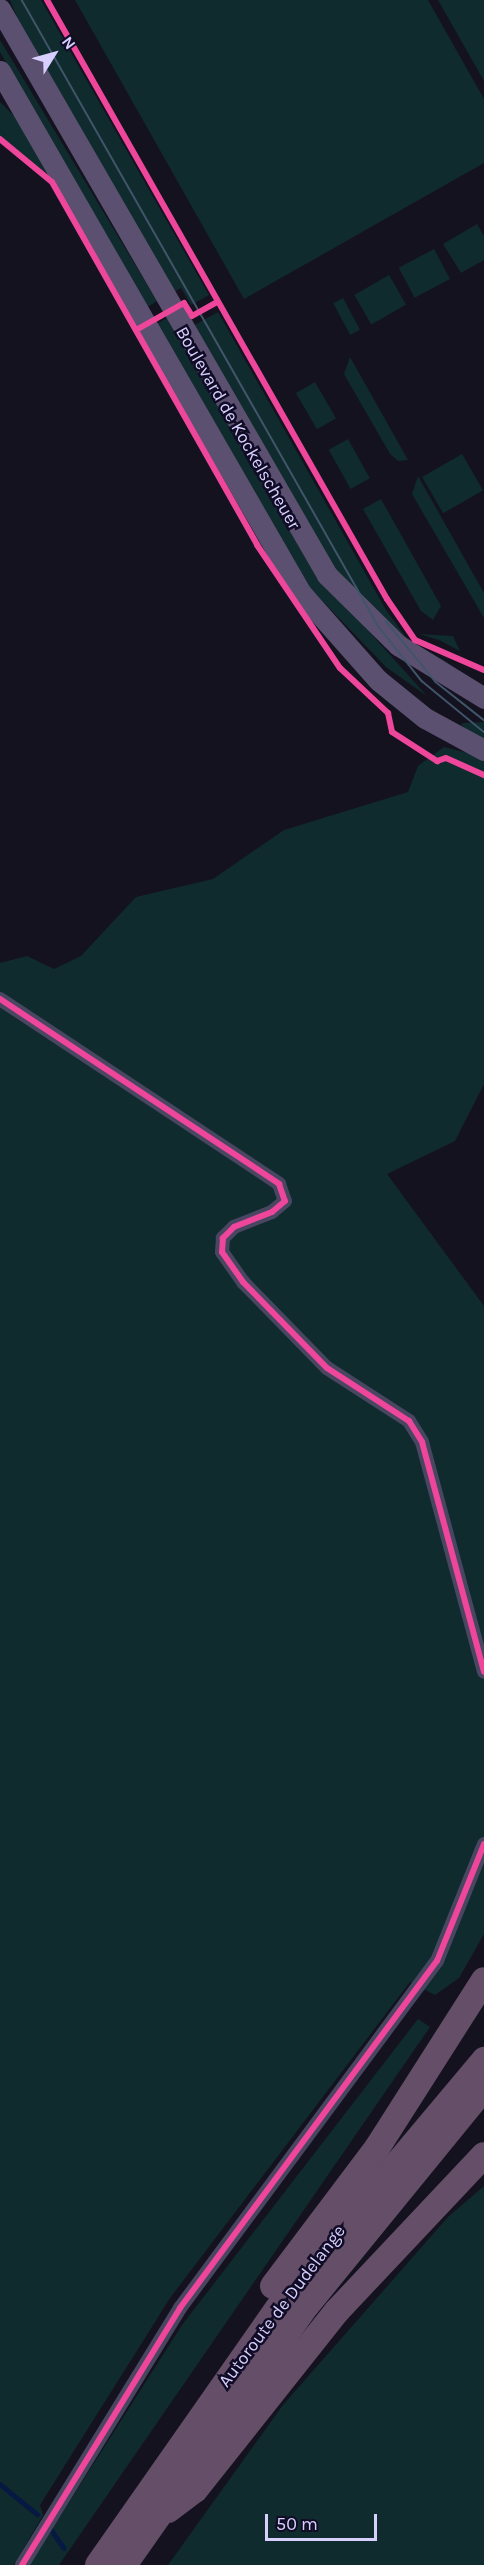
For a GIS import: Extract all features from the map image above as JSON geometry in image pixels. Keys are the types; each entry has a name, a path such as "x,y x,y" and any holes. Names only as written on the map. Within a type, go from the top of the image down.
{"highway":[{"path":"258,2334 272,2287 377,2148 484,1980"},
{"path":"373,2188 484,2043"},
{"name":"Autoroute de Dudelange","path":"98,2565 258,2334 373,2188 484,2060"},
{"name":"Autoroute de Dudelange","path":"124,2565 307,2305 484,2088"},
{"path":"155,2519 195,2490 337,2311 484,2155"}],"main road":[{"name":"Boulevard de Kockelscheuer","path":"0,9 327,575 398,645 484,698"},
{"name":"Boulevard de Kockelscheuer","path":"0,71 302,593 378,680 425,717 484,750"}],"street":[{"path":"0,999 279,1184 285,1201 234,1227 223,1238 222,1252 243,1282 327,1368 410,1420 422,1442 484,1672"},
{"path":"22,2565 180,2307 437,1961 484,1844"}],"green space":[{"path":"10,0 41,0 209,295 191,305 181,288 170,294 25,37"},
{"path":"75,0 428,0 484,99 484,163 244,299"},
{"path":"438,0 484,0 484,81"},
{"path":"0,40 157,301 146,308 0,52"},
{"path":"0,102 19,121 52,182 0,139"},
{"path":"477,224 484,236 484,260 461,273 443,244"},
{"path":"434,249 450,279 415,298 399,268"},
{"path":"389,275 406,304 371,324 354,295"},
{"path":"343,298 360,330 350,335 333,303"},
{"path":"218,312 386,610 408,640 454,666 406,643 333,572 189,328"},
{"path":"167,318 310,566 427,696 386,667 310,588 155,325"},
{"path":"350,357 408,460 398,461 390,454 344,374"},
{"path":"315,382 336,418 317,429 296,393"},
{"path":"348,439 370,478 351,489 329,450"},
{"path":"462,454 483,490 443,513 422,477"},
{"path":"418,476 484,593 484,618 412,494"},
{"path":"381,499 441,606 433,620 421,611 363,509"},
{"path":"419,634 453,636 460,651 439,640"},
{"path":"484,722 484,742 461,725 463,723"},
{"path":"444,747 484,757 484,1084 455,1141 387,1174 484,1306 484,1934 459,1978 435,1995 410,1982 170,2298 40,2505 43,2515 14,2565 0,2565 0,963 27,956 54,969 81,956 136,897 213,879 284,830 408,792 418,766"},
{"path":"418,2019 430,2027 59,2565 29,2565 182,2325"},
{"path":"484,2186 484,2565 168,2565 283,2405 448,2217"}],"waterway":[{"path":"0,2484 37,2514"},
{"path":"50,2528 64,2548"}],"tram line":[{"path":"22,0 379,627 422,681 484,732"},
{"path":"386,621 436,682 484,720"}],"cycle path":[{"path":"47,0 387,599 415,640 484,670"},
{"path":"0,139 52,182 257,545 340,668 388,713 392,732 437,761 446,758 484,775"},
{"path":"136,330 184,303 192,316 217,302"},
{"path":"0,999 279,1184 285,1201 272,1212 234,1227 223,1238 222,1252 243,1282 327,1368 409,1421 422,1442 484,1672"},
{"path":"22,2565 180,2308 437,1961 484,1844"}]}
